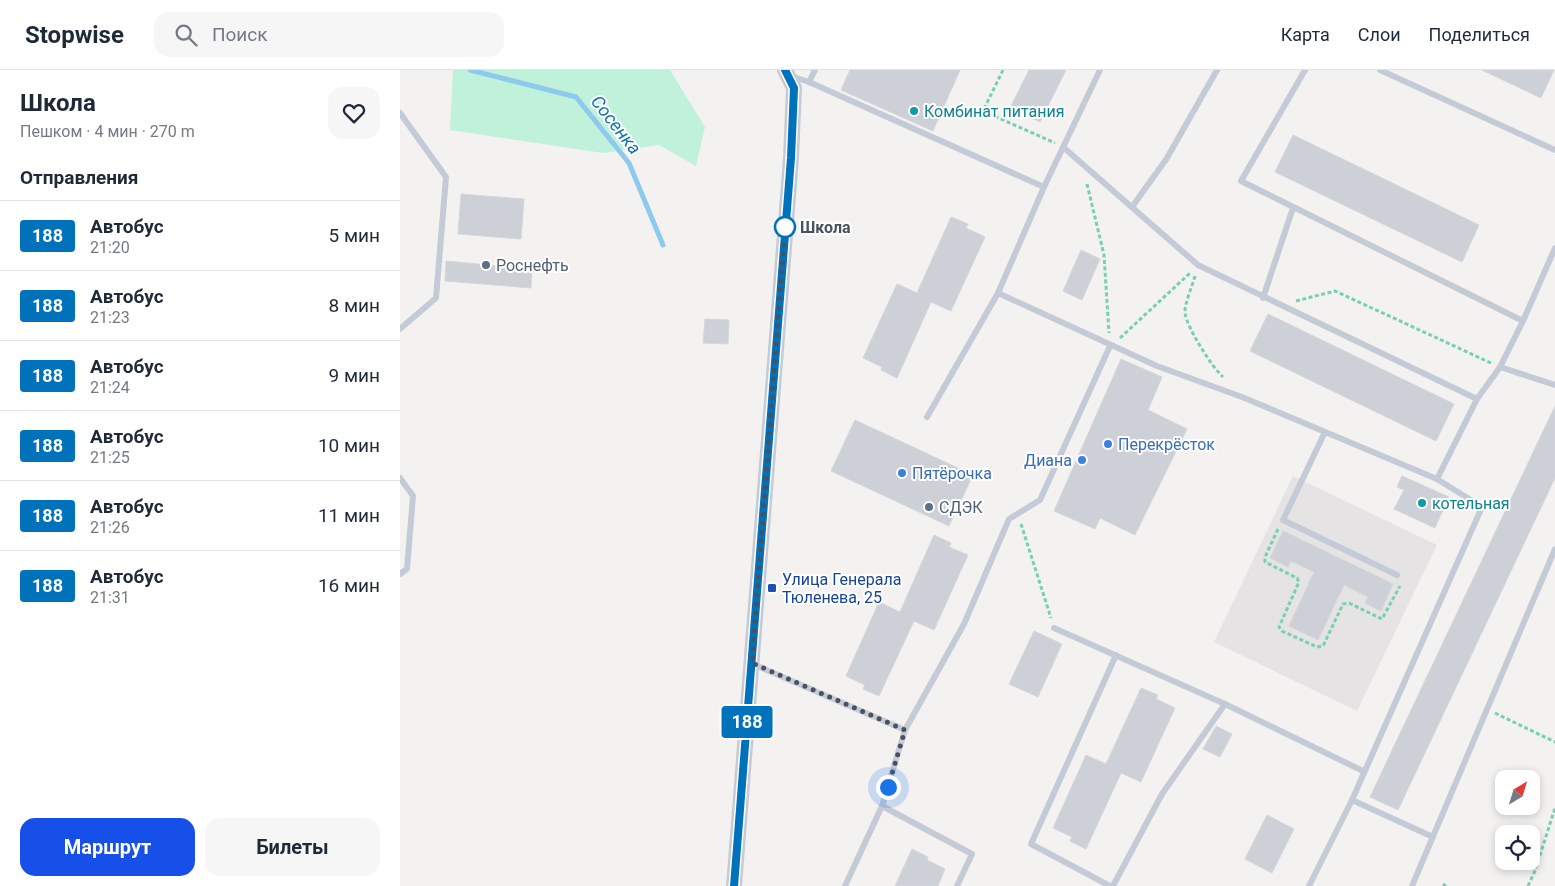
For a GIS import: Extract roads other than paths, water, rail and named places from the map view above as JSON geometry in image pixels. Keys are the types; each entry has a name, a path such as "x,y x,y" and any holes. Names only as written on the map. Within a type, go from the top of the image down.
{"street":[{"path":"734,886 791,158 794,88 787,73"}],"lane":[{"path":"809,82 815,70"},
{"path":"927,417 998,293 1044,187 1100,70"},
{"path":"1132,207 1167,158 1217,70"},
{"path":"1305,70 1241,181 1523,321"},
{"path":"1380,70 1555,150"},
{"path":"787,73 1044,187"},
{"path":"400,113 446,177 436,298 400,329"},
{"path":"1063,147 1198,265 1279,306 1477,398"},
{"path":"1263,298 1293,208"},
{"path":"1437,479 1477,398 1500,367 1523,321 1555,248"},
{"path":"998,293 1157,366 1242,397 1437,479 1482,506 1352,800 1309,886"},
{"path":"845,886 882,806 905,730 964,624 1009,519 1040,500 1110,346"},
{"path":"1500,367 1555,385"},
{"path":"1325,432 1282,520 1397,575"},
{"path":"400,478 413,496 407,569 400,574"},
{"path":"1412,886 1555,549"},
{"path":"1054,628 1225,704 1363,772"},
{"path":"1116,655 1031,844 1112,886 1162,794 1225,704"},
{"path":"752,663 905,730"},
{"path":"1352,800 1433,837"},
{"path":"882,806 972,854 957,886"}],"waterway":[{"name":"Сосенка","path":"470,70 576,97 629,163 663,245"}],"place":[{"name":"Комбинат питания","path":"914,111"},
{"name":"Школа","path":"785,227"},
{"name":"Роснефть","path":"486,265"},
{"name":"Перекрёсток","path":"1108,444"},
{"name":"Диана","path":"1082,460"},
{"name":"Пятёрочка","path":"902,473"},
{"name":"котельная","path":"1422,503"},
{"name":"СДЭК","path":"929,507"},
{"name":"Улица Генерала Тюленева, 25","path":"772,588"}]}
